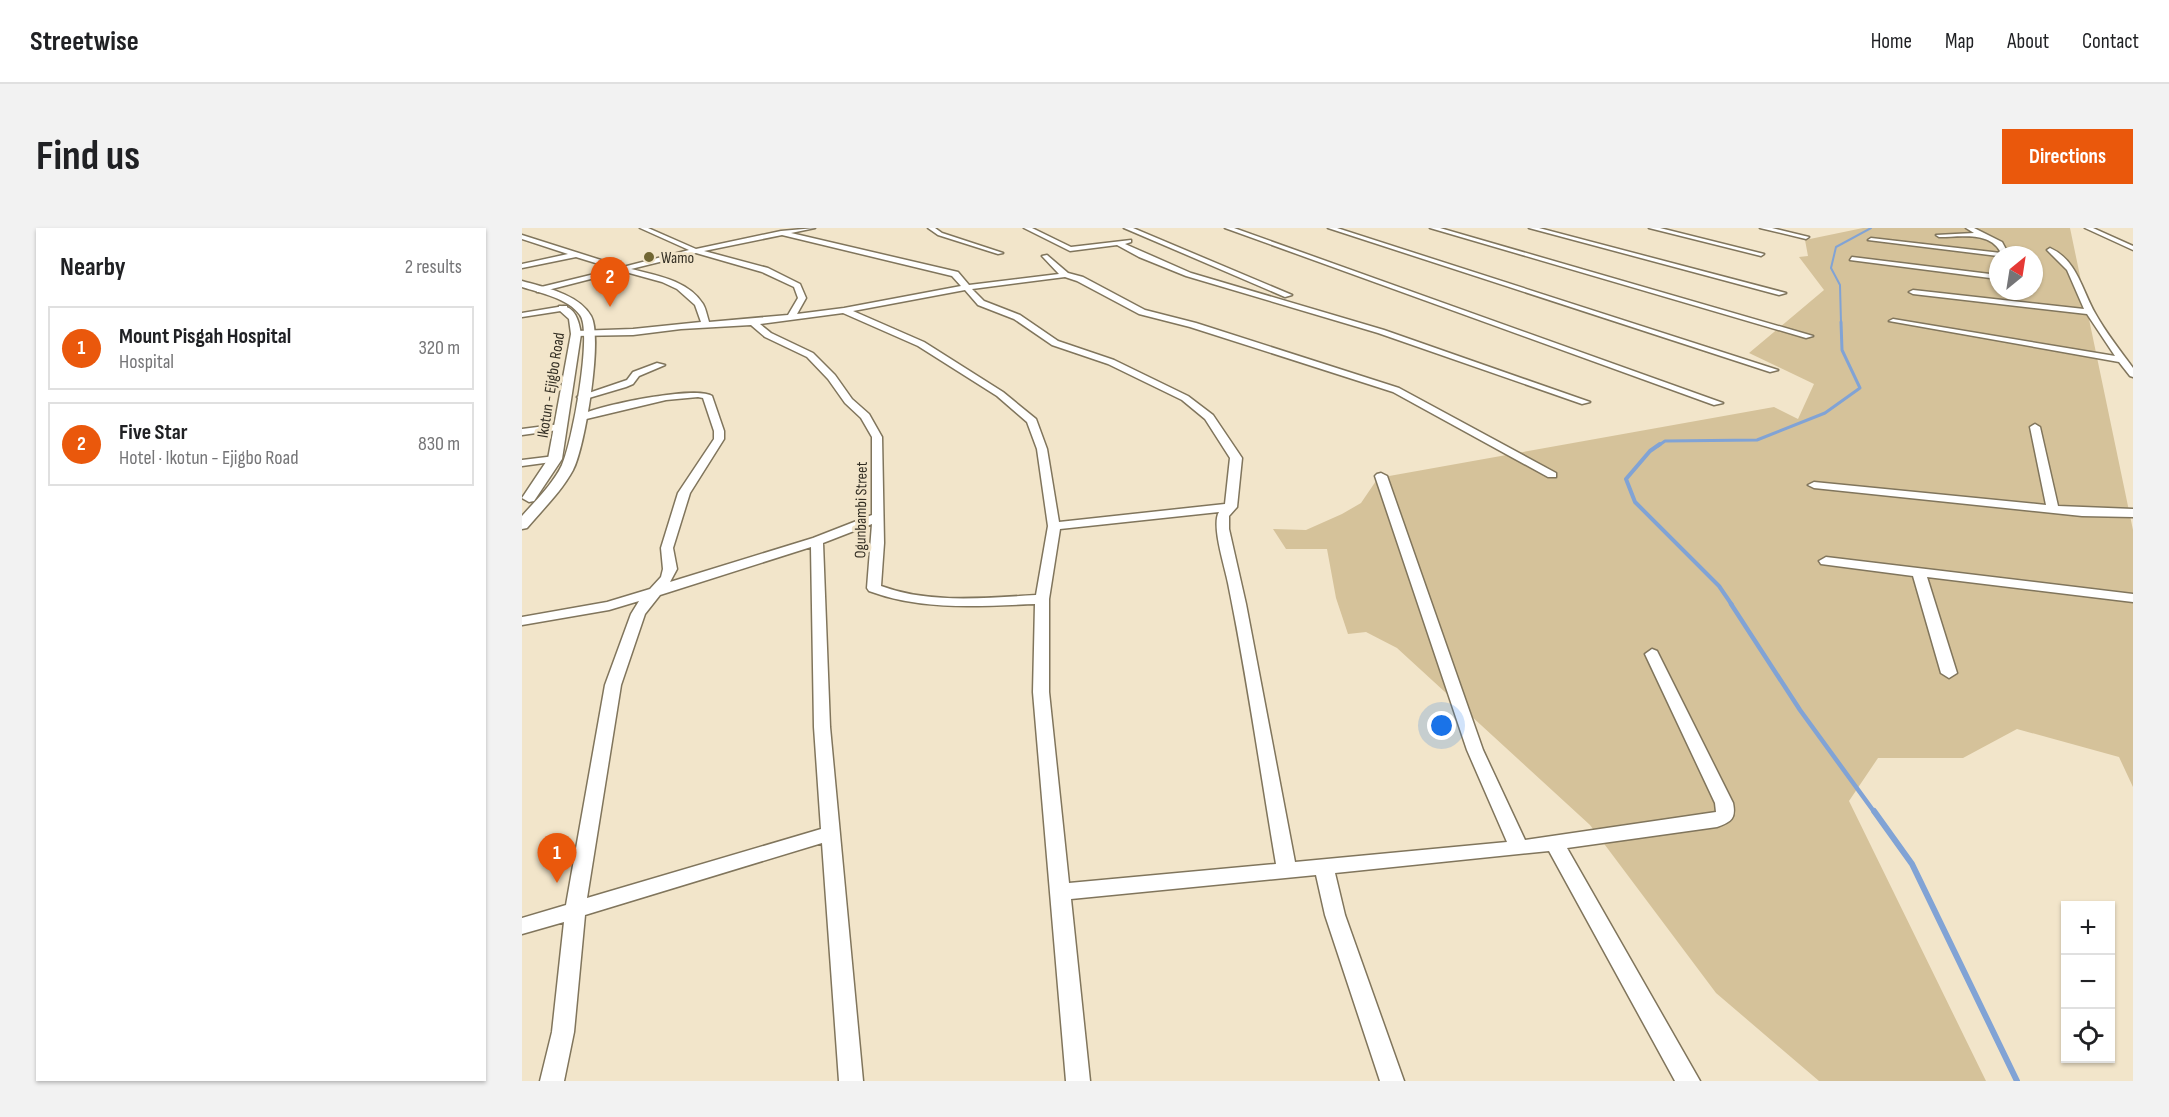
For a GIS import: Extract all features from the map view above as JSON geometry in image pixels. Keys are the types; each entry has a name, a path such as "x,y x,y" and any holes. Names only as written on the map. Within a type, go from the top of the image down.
{"main road":[{"name":"Ikotun - Ejigbo Road","path":"522,284 563,298 586,316 591,332 582,397 582,417 569,464 522,525"},
{"name":"Ikotun - Ejigbo Road","path":"522,291 564,309 576,322 576,334 555,459 522,507"}],"street":[{"path":"643,228 696,251 765,270 797,286 802,298 791,317"},
{"path":"759,228 776,234 951,273 958,276 981,303 1017,317 1055,342 1121,367 1169,389 1200,408 1227,441 1236,458 1231,507 1223,515 1223,530 1287,870"},
{"path":"540,290 696,251 812,228"},
{"path":"931,228 940,234 1000,253"},
{"path":"1027,228 1070,249 1149,238"},
{"path":"1127,228 1310,303 1309,309"},
{"path":"1228,228 1718,403"},
{"path":"1331,228 1773,370"},
{"path":"1432,228 1809,336"},
{"path":"1532,228 1782,293"},
{"path":"1652,228 1761,254"},
{"path":"1763,228 1806,237"},
{"path":"1969,228 2000,243 2001,246"},
{"path":"2088,228 2133,248"},
{"path":"1939,235 1980,235"},
{"path":"522,237 625,270 665,280 680,287 699,304 706,325"},
{"path":"1871,240 1989,253"},
{"path":"1119,243 1145,259 1209,281 1309,309 1585,402"},
{"path":"2050,250 2063,258 2070,266 2090,312 2133,374"},
{"path":"522,266 577,255"},
{"path":"1044,256 1065,275"},
{"path":"1852,259 1989,276"},
{"path":"576,334 633,332 753,322 844,309 967,287 1065,275 1080,279 1142,312 1193,325 1389,388 1552,474"},
{"path":"1913,292 2024,301 2090,312"},
{"path":"522,315 564,309"},
{"path":"844,309 921,344 1000,394 1032,421 1042,449 1054,526 1042,599 1041,692 1078,1081"},
{"path":"1893,321 2123,360"},
{"name":"Ogunbambi Street","path":"753,322 768,335 810,355 832,377 840,391 872,425 877,436 879,467 876,518 878,543 874,588 891,595 956,601 1042,599"},
{"path":"582,397 623,386 630,382 636,374 660,365"},
{"path":"552,1081 563,1032 575,910 613,685 638,614 655,590 667,578 670,569 668,548 684,494 719,439 720,432 707,396 696,393 668,397 582,417"},
{"path":"522,432 561,427"},
{"path":"2035,427 2053,509"},
{"path":"522,463 555,459"},
{"path":"1381,476 1475,750 1519,848"},
{"path":"1814,485 2053,509 2133,513"},
{"path":"1054,526 1231,507"},
{"path":"522,621 609,606 817,541 876,518"},
{"path":"817,541 822,727 851,1081"},
{"path":"1826,561 2133,598"},
{"path":"1919,572 1949,673"},
{"path":"1061,892 1519,848 1717,820 1726,815 1724,803 1652,654"},
{"path":"522,926 832,833"},
{"path":"1554,843 1688,1081"},
{"path":"1324,867 1335,915 1392,1081"}],"shaded area":[{"path":"1863,228 2070,228 2133,530 2133,787 2119,757 2017,729 1963,758 1878,758 1849,801 1986,1081 1819,1081 1716,993 1590,825 1397,648 1366,632 1348,634 1336,598 1327,549 1286,549 1273,529 1306,530 1342,514 1361,503 1378,478 1774,407 1798,419 1814,384 1749,353 1824,290 1799,257 1808,256 1805,240"}],"waterway":[{"path":"1841,323 1840,285 1831,268 1836,247 1871,228"},
{"path":"1658,446 1665,441 1757,440 1825,413 1860,388 1842,350 1841,322"},
{"path":"1660,444 1650,451 1626,479 1635,502 1719,586 1732,605"},
{"path":"1731,604 1800,710 1875,813"},
{"path":"1874,811 1912,864 2017,1081"}],"place":[{"name":"Wamo","path":"649,257"},
{"name":"Five Star","path":"610,307"},
{"name":"Mount Pisgah Hospital","path":"557,883"}]}
